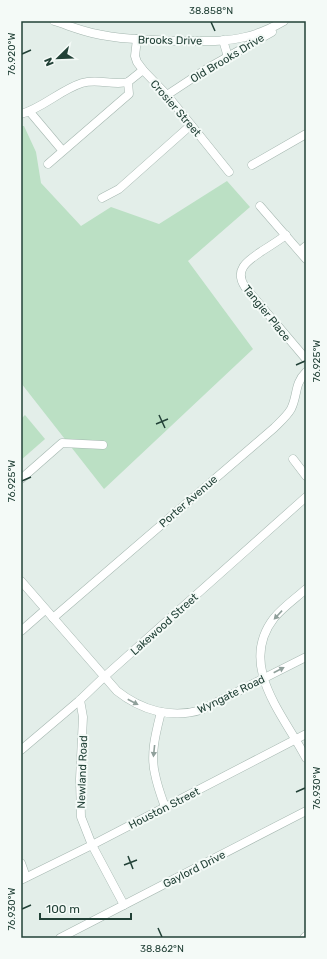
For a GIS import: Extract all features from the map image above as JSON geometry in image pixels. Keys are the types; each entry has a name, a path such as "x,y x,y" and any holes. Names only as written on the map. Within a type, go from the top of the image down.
{"street":[{"name":"Brooks Drive","path":"54,21 91,33 121,38 222,40 254,35 284,21"},
{"name":"Old Brooks Drive","path":"167,95 288,21"},
{"name":"Crosier Street","path":"137,39 137,62 167,95 229,172"},
{"path":"222,40 228,57"},
{"path":"21,114 30,112 61,93 81,84 99,81 118,84 128,82 143,70"},
{"path":"48,164 62,150 129,94 128,82"},
{"path":"30,112 62,150"},
{"path":"102,198 119,189 191,125"},
{"path":"252,165 306,134"},
{"path":"260,206 286,235 303,248 306,259"},
{"name":"Tangier Place","path":"286,235 248,261 242,270 242,278 245,288 306,359"},
{"name":"Porter Avenue","path":"52,618 274,428 291,410 297,385 306,372"},
{"path":"21,479 62,443 103,445"},
{"path":"293,459 306,476"},
{"name":"Lakewood Street","path":"21,750 80,700 306,497"},
{"name":"Wyngate Road","path":"21,581 117,691 129,700 144,708 161,712 189,713 201,710 306,657"},
{"path":"306,589 275,617 262,641 260,654 263,679 282,717 306,758"},
{"path":"21,631 45,610"},
{"name":"Newland Road","path":"80,700 83,724 80,810 83,824 92,845 124,905"},
{"path":"161,712 154,747 153,762 154,774 165,807"},
{"name":"Houston Street","path":"24,878 92,845 306,734"},
{"name":"Gaylord Drive","path":"60,938 306,811"},
{"path":"21,863 24,878"}],"green space":[{"path":"21,126 24,126 36,152 41,183 81,226 111,207 159,224 227,181 250,207 188,261 253,349 104,489 21,383"},
{"path":"25,415 45,439 21,460 21,419"}]}
